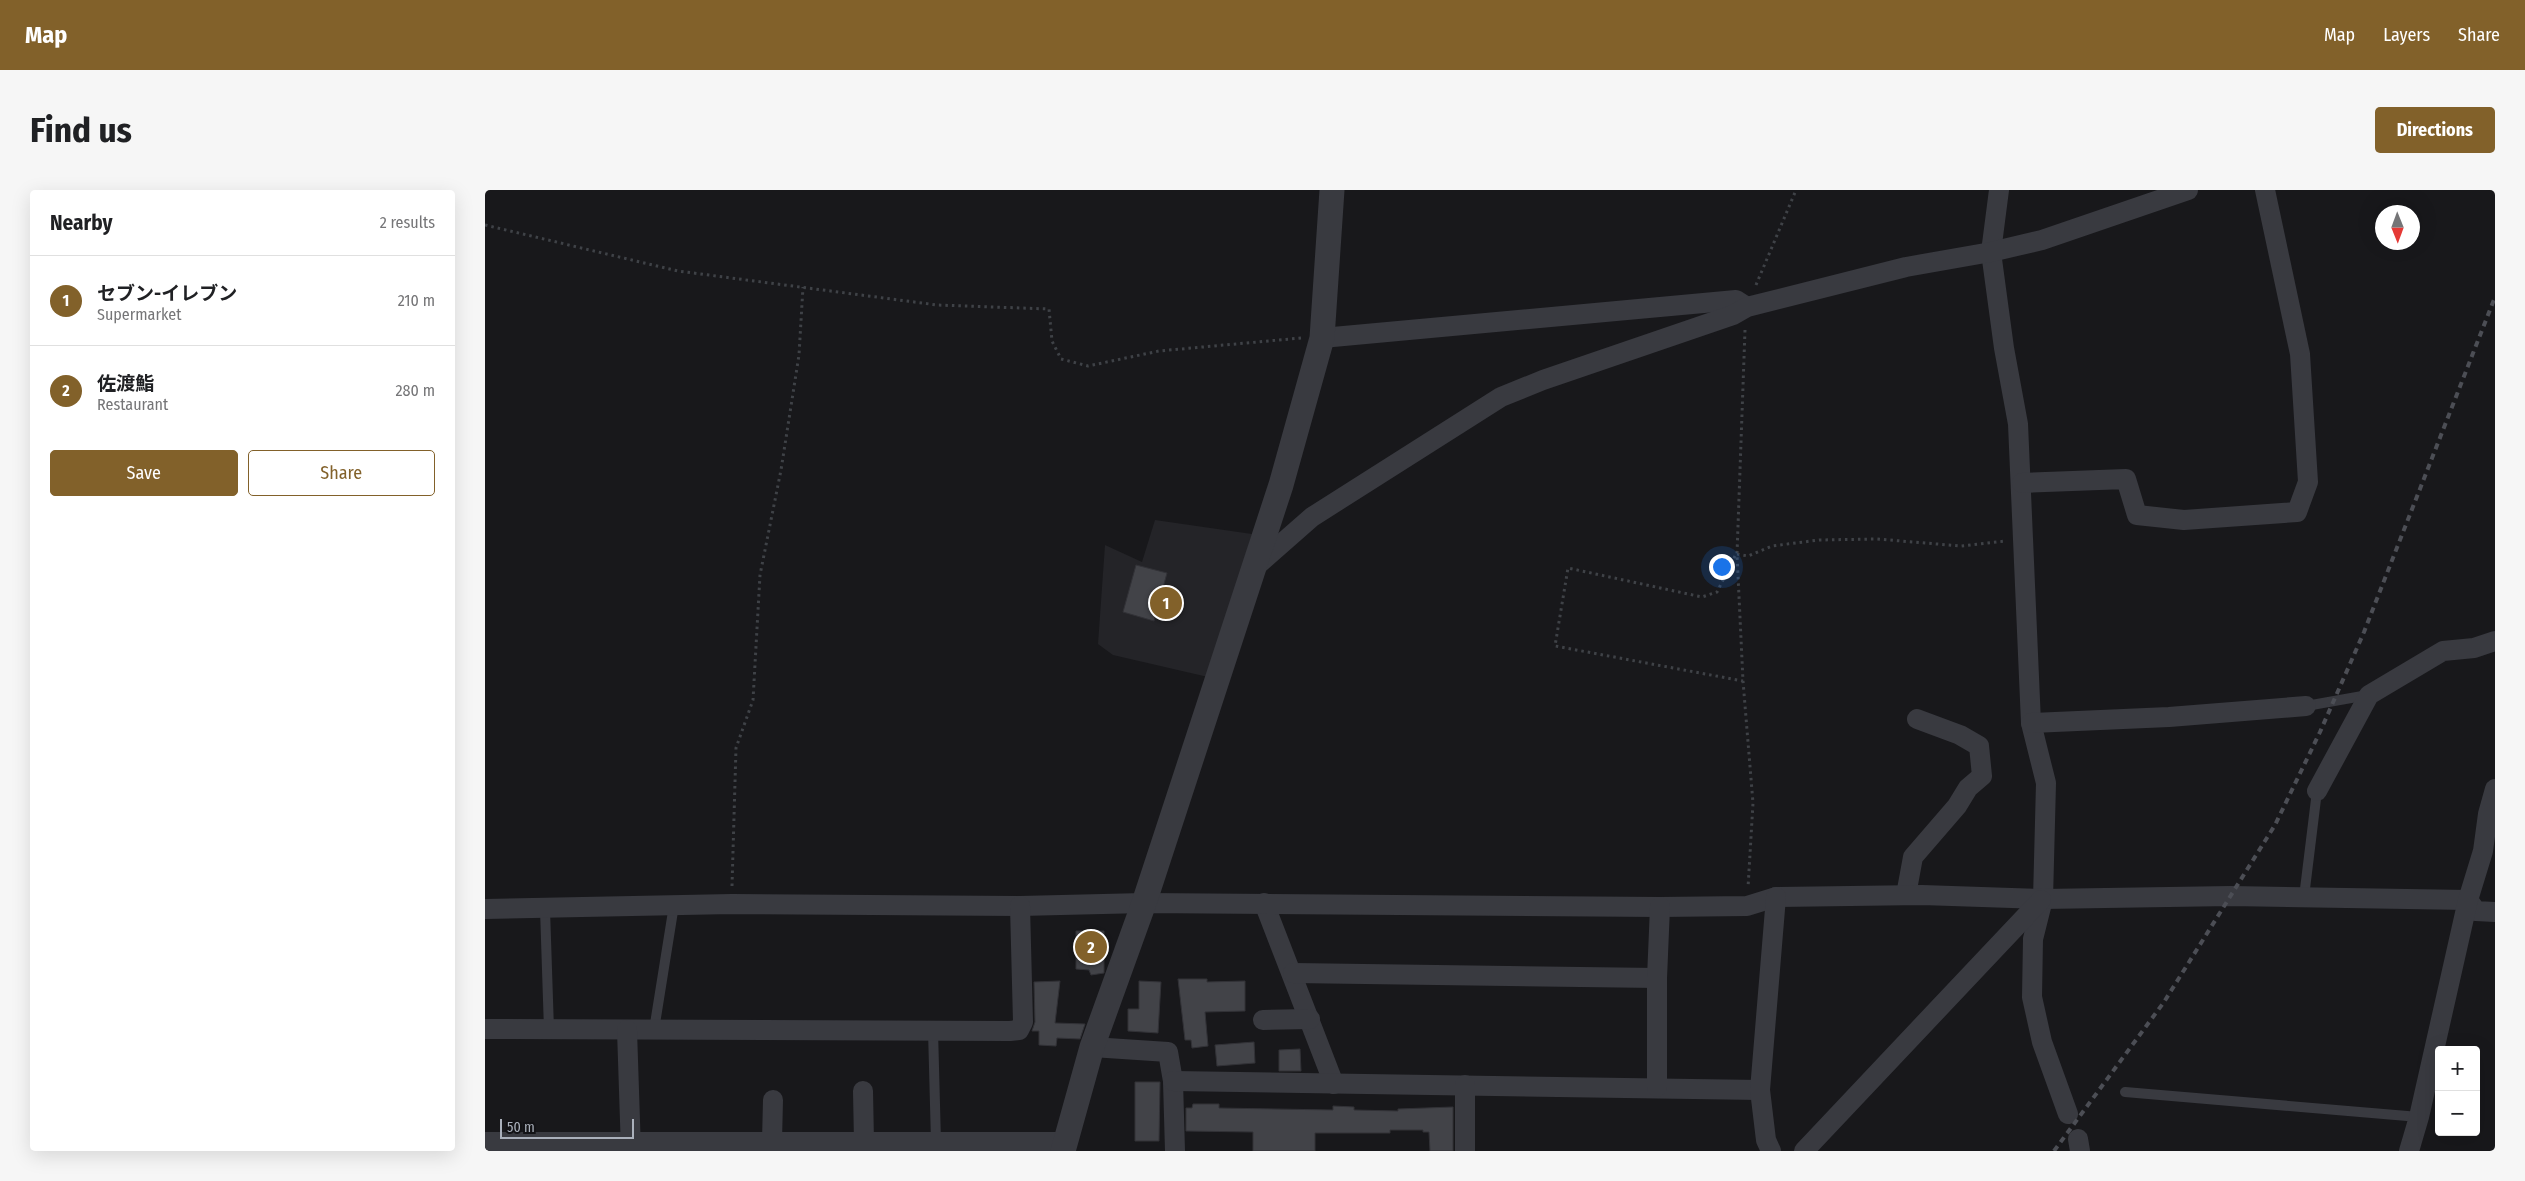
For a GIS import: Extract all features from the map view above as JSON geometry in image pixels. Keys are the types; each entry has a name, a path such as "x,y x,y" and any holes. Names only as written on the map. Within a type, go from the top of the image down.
{"street":[{"path":"485,1142 695,1146 936,1142 1064,1147 1092,1047 1144,902 1281,486 1322,338 1332,190"},
{"path":"1999,190 1991,252 2004,348 2019,424 2031,723 2047,783 2043,899 2033,939 2031,997 2042,1042 2069,1114"},
{"path":"1254,568 1312,517 1501,397 1733,315 1747,307 1906,267 1991,252 2042,240 2188,190"},
{"path":"2022,483 2126,479 2137,515 2165,518 2184,520 2297,512 2308,482 2301,354 2265,190"},
{"path":"1322,338 1736,300 1747,307"},
{"path":"2317,791 2369,695 2443,651 2474,648 2495,641"},
{"path":"2031,723 2169,717 2306,706"},
{"path":"1906,895 1913,857 1957,806 1968,788 1982,776 1979,746 1960,735 1917,719"},
{"path":"2409,1151 2419,1118 2469,900 2483,851 2488,814 2495,789"},
{"path":"485,909 731,904 1020,906 1144,902 1660,907 1747,906 1776,897 1906,895 2043,899 2304,897 2469,900"},
{"path":"1771,1151 1766,1140 1760,1090 1776,897"},
{"path":"1804,1151 2043,899"},
{"path":"2469,900 2476,911 2495,912"},
{"path":"1264,903 1293,973 1334,1084"},
{"path":"485,1029 933,1030 1010,1032 1019,1030 1023,1022 1020,906"},
{"path":"1657,1087 1657,978 1660,907"},
{"path":"1293,973 1657,978"},
{"path":"1263,1020 1310,1018"},
{"path":"627,1030 630,1146"},
{"path":"1092,1047 1168,1052 1173,1081 1175,1151"},
{"path":"1173,1081 1760,1090"},
{"path":"1465,1085 1465,1151"},
{"path":"863,1091 864,1142"},
{"path":"762,1144 773,1100"}],"lane":[{"path":"2306,706 2369,695"},
{"path":"2304,897 2317,791"},
{"path":"653,1030 673,905"},
{"path":"545,909 549,1030"},
{"path":"933,1030 936,1142"},
{"path":"2125,1092 2419,1118"}],"path":[{"path":"1747,906 1753,804 1743,681 1737,554 1747,307 1796,190"},
{"path":"485,225 678,271 937,305 1049,309 1053,341 1061,359 1088,366 1159,351 1283,339 1322,338"},
{"path":"731,904 736,748 753,700 760,575 781,470 799,356 803,287"},
{"path":"1737,554 1747,556 1772,546 1819,540 1877,539 1961,546 2024,539"},
{"path":"1737,554 1717,592 1702,597 1568,568 1555,646 1743,681"}],"shaded area":[{"path":"1155,520 1252,534 1208,677 1113,655 1098,644 1105,545 1142,562"}],"building":[{"path":"1136,565 1167,573 1154,621 1123,612"},
{"path":"1076,931 1104,931 1104,973 1091,975 1089,970 1076,969"},
{"path":"1178,979 1207,979 1207,982 1245,981 1245,1011 1205,1012 1208,1046 1192,1048 1191,1040 1185,1040"},
{"path":"1060,981 1055,1023 1085,1024 1080,1039 1057,1038 1056,1046 1039,1045 1039,1031 1032,1031 1035,1022 1034,982"},
{"path":"1139,981 1161,982 1158,1033 1128,1031 1128,1009 1139,1009"},
{"path":"1254,1042 1255,1063 1217,1066 1215,1045"},
{"path":"1300,1049 1301,1071 1279,1071 1279,1050"},
{"path":"1135,1082 1160,1082 1159,1141 1135,1141"},
{"path":"1193,1104 1219,1104 1219,1108 1333,1110 1333,1106 1354,1107 1354,1110 1398,1111 1398,1109 1453,1107 1453,1151 1430,1151 1429,1132 1423,1132 1423,1130 1390,1130 1390,1133 1315,1133 1315,1151 1253,1151 1253,1132 1186,1131 1186,1108 1192,1108"}],"railway":[{"path":"2054,1151 2164,1002 2275,825 2320,732 2364,632 2495,297"}],"place":[{"name":"セブン-イレブン","path":"1166,603"},
{"name":"佐渡鮨","path":"1091,947"}]}
